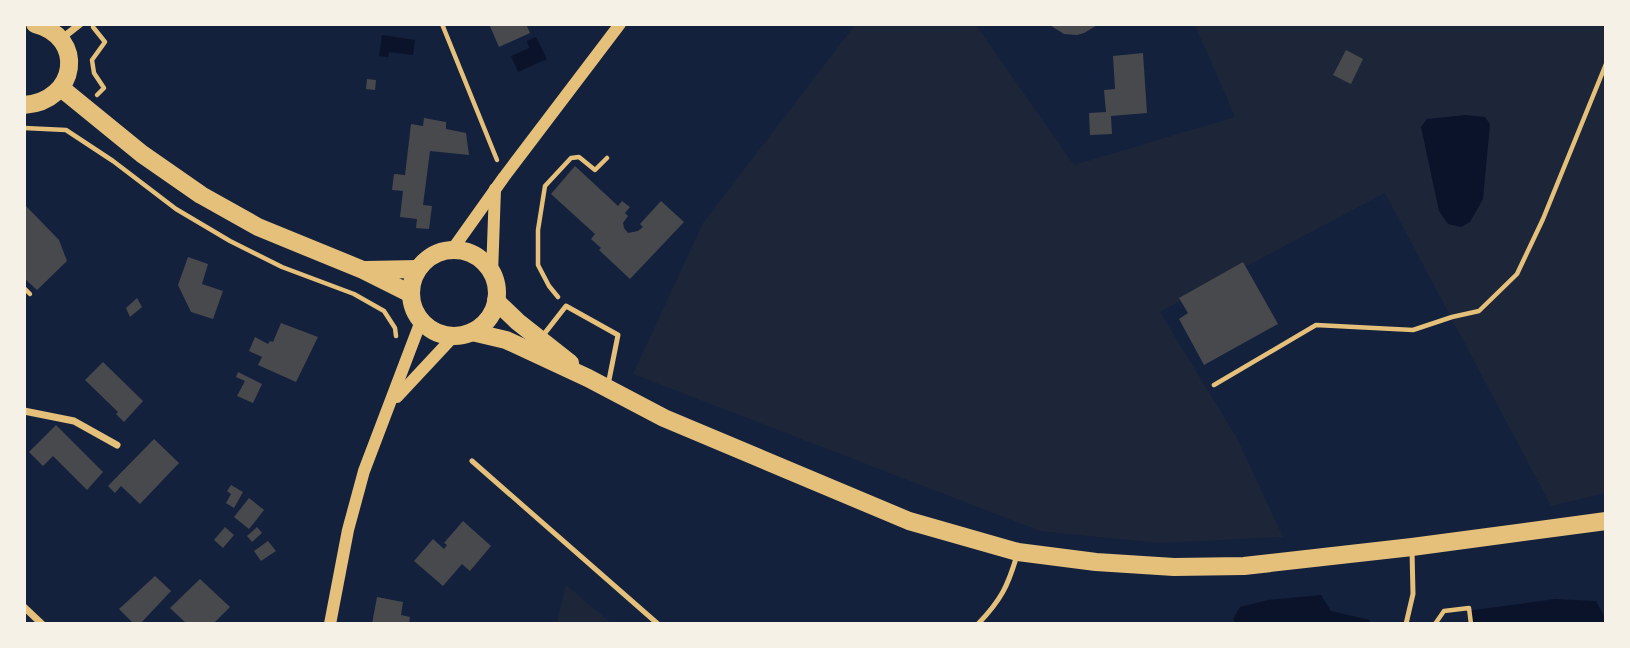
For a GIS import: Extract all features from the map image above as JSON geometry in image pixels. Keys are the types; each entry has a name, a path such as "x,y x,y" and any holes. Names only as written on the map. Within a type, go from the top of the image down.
{"main road":[{"path":"24,105 38,104 61,89 66,79 69,59 61,40 53,32 35,24"},
{"path":"61,89 142,154 201,195 258,227 363,270 411,295"},
{"path":"463,334 483,325 492,314 497,287 486,264 464,251 452,250 439,253 418,269 411,295 414,309 421,321 442,334 506,340 589,378 664,418 909,521 1018,552 1096,562 1174,567 1244,566 1605,521"},
{"path":"363,270 418,269"},
{"path":"496,301 518,322 589,378"}],"street":[{"path":"61,40 80,24"},
{"path":"452,250 495,188 620,24"},
{"path":"492,274 495,188"},
{"path":"330,624 348,530 364,471 421,321"},
{"path":"390,405 463,334"},
{"path":"24,411 74,421 117,445"},
{"path":"24,607 42,624"}],"lane":[{"path":"540,338 566,306 618,335 607,388"},
{"path":"472,461 657,624"},
{"path":"1406,624 1415,578 1412,547"},
{"path":"978,624 1008,586 1018,552"}],"path":[{"path":"66,130 104,88 94,73 92,60 105,42 91,24"},
{"path":"442,24 504,177"},
{"path":"1214,385 1316,325 1413,330 1479,311 1517,274 1543,219 1605,64"},
{"path":"24,128 66,130 113,161 176,209 230,241 282,267 354,294 384,311 395,328 397,347 411,353"},
{"path":"566,306 549,286 538,265 538,230 545,186 571,158 579,157 595,170 607,158"},
{"path":"24,288 30,294"},
{"path":"1435,624 1444,611 1469,608 1471,624"}],"shaded area":[{"path":"855,25 976,25 1074,165 1235,117 1195,25 1605,25 1605,493 1551,506 1385,193 1160,312 1238,440 1283,537 1158,543 1040,531 633,374 703,223"},
{"path":"382,35 415,40 413,55 389,52 388,57 379,56"},
{"path":"536,37 547,59 518,72 511,56 529,48 527,41"},
{"path":"1465,115 1485,117 1490,124 1483,199 1470,222 1461,227 1448,224 1439,211 1421,127 1427,119"},
{"path":"566,585 611,623 557,623"},
{"path":"1321,595 1331,611 1370,620 1369,623 1236,624 1233,619 1240,607 1268,600"},
{"path":"1555,599 1596,601 1605,623 1469,623 1467,611"}],"building":[{"path":"489,24 526,24 530,33 499,47"},
{"path":"1048,24 1099,24 1077,35 1064,34"},
{"path":"1346,50 1363,59 1351,84 1333,75"},
{"path":"1143,53 1147,113 1111,116 1112,134 1090,135 1089,113 1106,112 1104,90 1115,89 1113,56"},
{"path":"367,79 376,80 375,90 366,89"},
{"path":"424,118 446,122 446,129 466,133 469,155 430,151 423,205 432,206 429,229 416,228 417,219 400,217 403,191 392,190 394,174 405,175 411,124 423,126"},
{"path":"575,166 618,206 622,201 630,207 625,213 628,216 623,223 628,233 643,227 640,224 661,201 684,222 630,279 599,250 601,248 591,239 595,234 551,194"},
{"path":"24,204 59,240 67,261 37,290 24,278"},
{"path":"188,257 208,264 202,284 223,291 213,319 191,312 178,285"},
{"path":"1243,262 1278,324 1204,365 1179,319 1188,313 1179,298"},
{"path":"137,298 142,307 130,317 126,308"},
{"path":"281,323 318,337 296,382 258,365 262,357 249,351 255,337 268,344 273,342"},
{"path":"103,362 143,401 124,422 116,414 118,412 85,380"},
{"path":"238,372 262,384 253,403 237,396 245,381 236,377"},
{"path":"56,425 103,472 87,490 53,456 43,466 29,452"},
{"path":"154,439 179,463 140,504 121,486 115,493 108,486"},
{"path":"231,485 243,492 234,508 226,503 231,494 227,491"},
{"path":"249,498 264,510 249,529 234,517"},
{"path":"463,521 491,546 470,571 462,564 443,586 414,561 433,539 444,549 447,545 444,543"},
{"path":"225,527 234,535 223,548 214,540"},
{"path":"257,527 262,533 252,542 247,536"},
{"path":"268,541 276,551 261,561 254,551"},
{"path":"155,576 171,591 140,624 134,624 119,609"},
{"path":"200,579 230,607 213,624 187,624 170,608"},
{"path":"377,597 403,602 401,615 410,617 409,624 372,624"}]}
